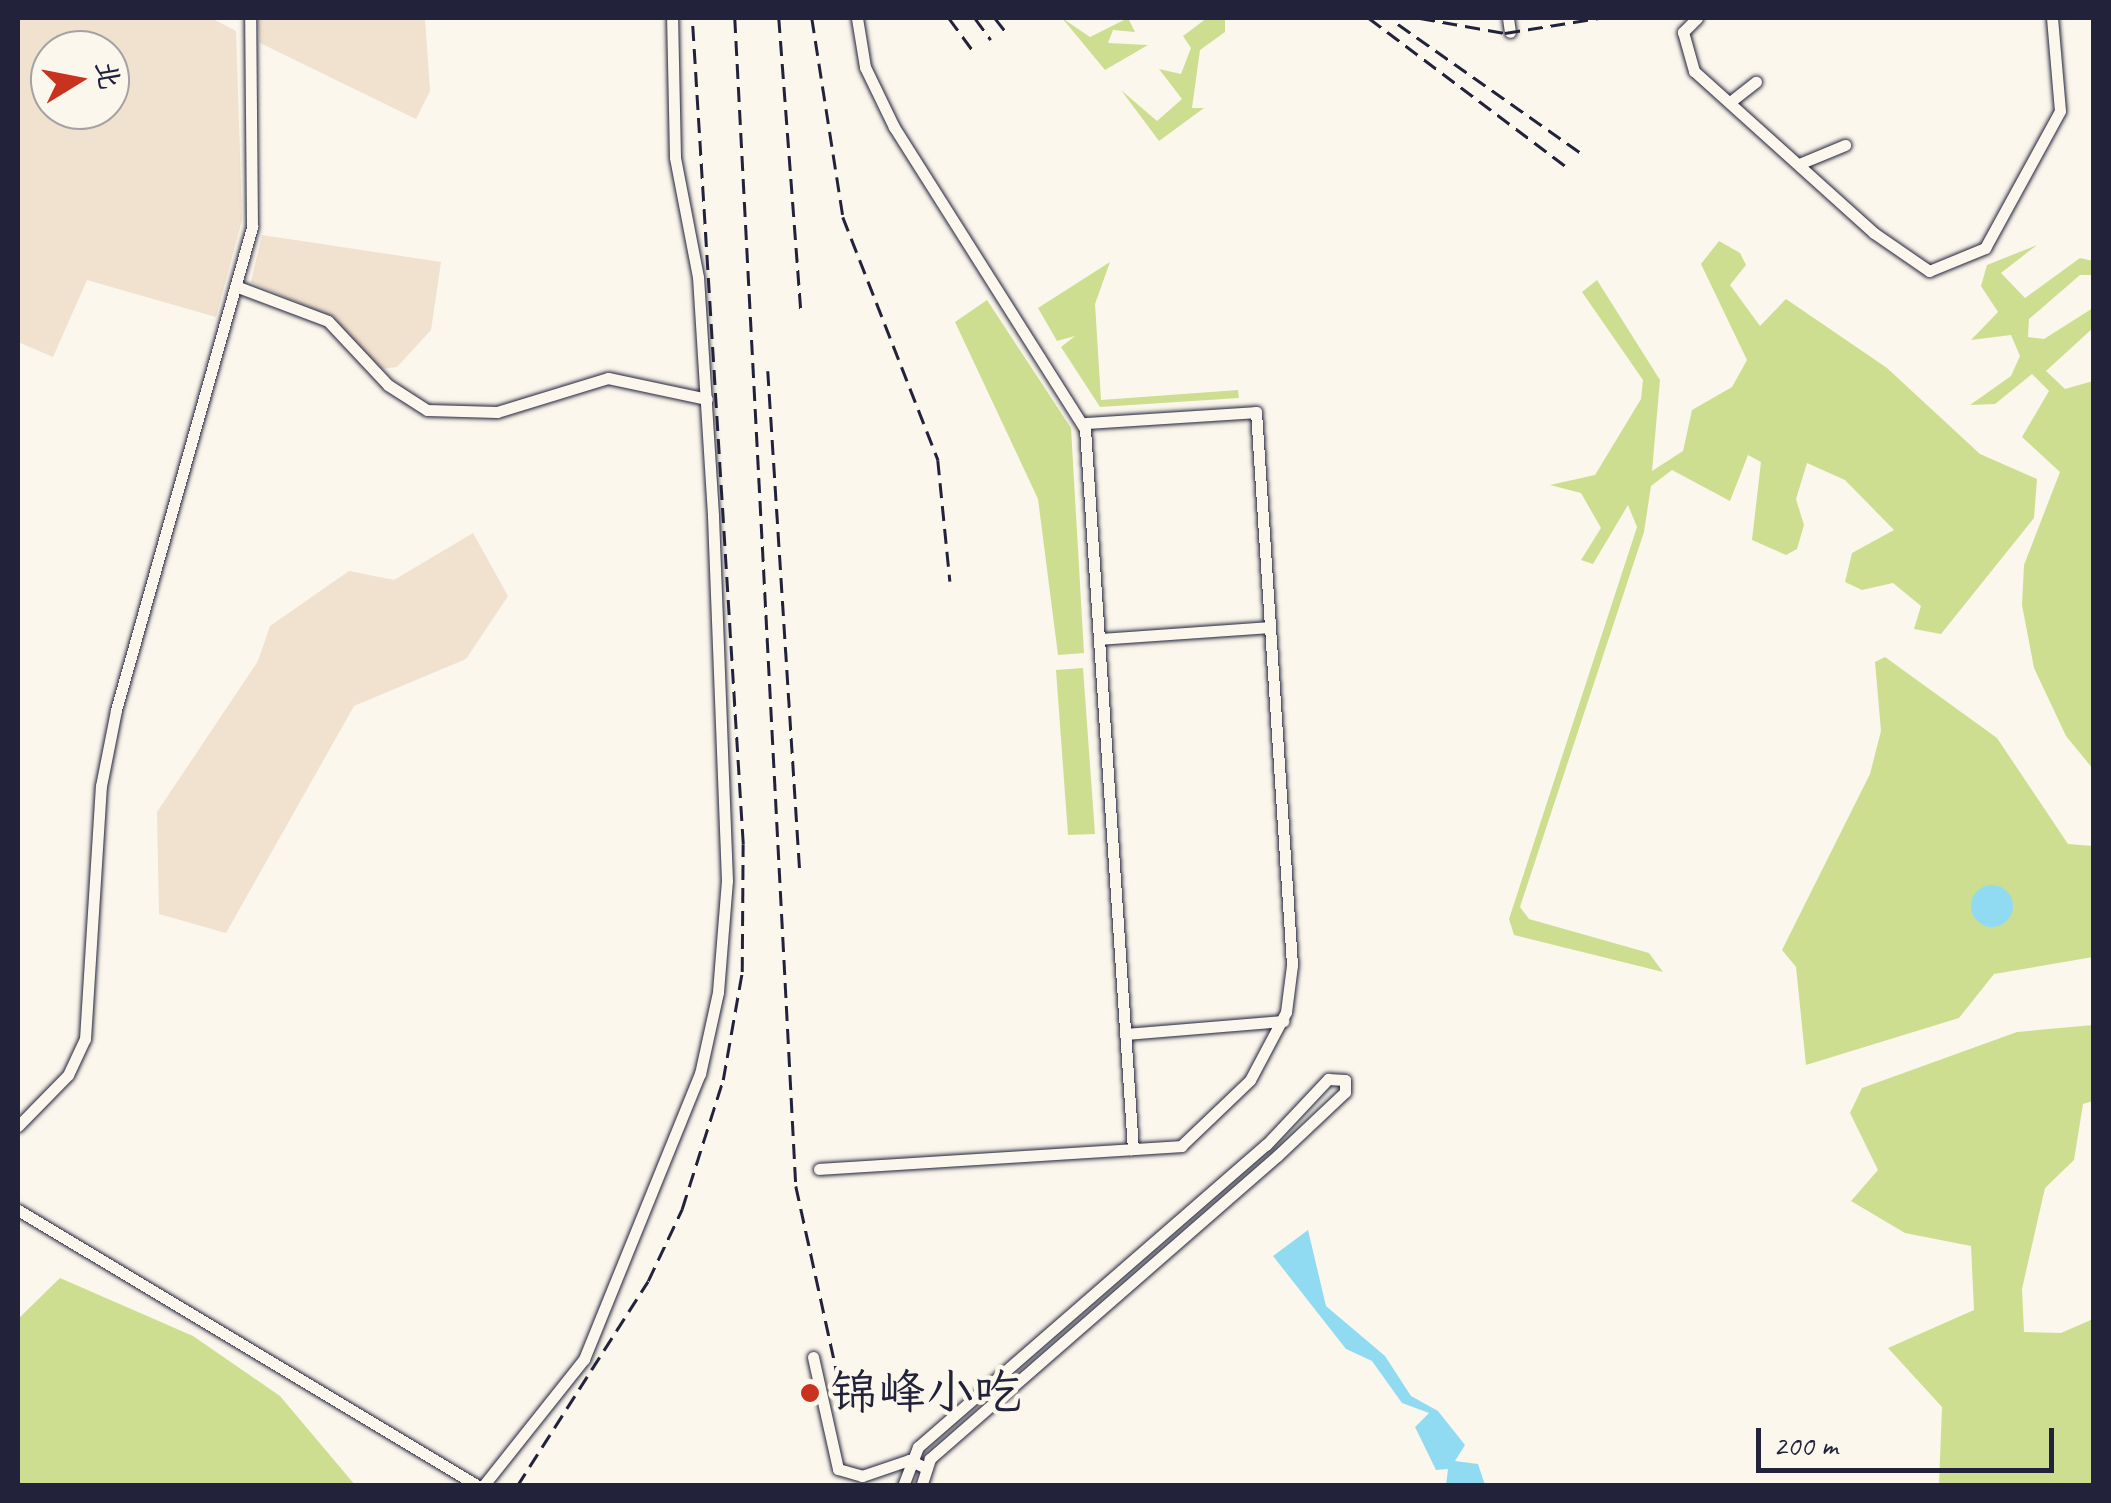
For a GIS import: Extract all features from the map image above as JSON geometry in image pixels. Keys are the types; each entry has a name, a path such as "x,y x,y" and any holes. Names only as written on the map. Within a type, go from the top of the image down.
{"street":[{"path":"18,1126 81,1055 112,729 238,287 254,208 250,18"},
{"path":"18,1210 481,1486 584,1358 640,1237 709,1040 726,881 707,399 698,277 674,156 672,18"},
{"path":"857,18 878,98 1084,424 1133,1149"},
{"path":"1508,18 1510,32"},
{"path":"1697,18 1683,32 1686,59 1919,268 1976,254 2060,112 2052,18"},
{"path":"1730,102 1756,82"},
{"path":"1799,164 1845,146"},
{"path":"238,287 328,321 388,385 427,410 497,412 608,378 707,399"},
{"path":"819,1169 1180,1146 1250,1080 1283,1021 1292,964 1256,412 1084,424"},
{"path":"1100,639 1269,627"},
{"path":"1125,1034 1283,1021"},
{"path":"813,1357 838,1468 862,1476 903,1460 1266,1145 1328,1079 1345,1080 1345,1092 1277,1156 926,1468 921,1486"},
{"path":"903,1460 926,1468"},
{"path":"903,1460 903,1486"}],"shaded area":[{"path":"18,18 211,18 236,31 242,220 216,317 87,280 53,357 18,342"},
{"path":"258,18 425,18 430,91 416,119 260,43"},
{"path":"262,235 441,262 431,330 397,367 380,369 327,315 251,282"},
{"path":"473,533 508,596 466,659 354,706 226,933 159,914 157,812 258,661 270,626 349,571 394,580"}],"green space":[{"path":"1062,18 1090,37 1128,18 1135,32 1113,30 1108,43 1148,45 1105,70"},
{"path":"1207,18 1225,18 1225,32 1200,50 1192,108 1204,108 1159,141 1121,90 1157,121 1182,99 1159,69 1181,74 1191,48 1183,36"},
{"path":"1719,241 1740,253 1746,265 1730,285 1760,326 1786,299 1887,368 1980,454 2037,479 2034,518 1941,634 1914,629 1921,606 1893,583 1862,590 1845,582 1852,553 1894,530 1845,480 1807,463 1796,499 1804,525 1797,549 1786,555 1752,540 1761,462 1748,455 1730,501 1672,470 1651,486 1644,532 1520,907 1529,919 1649,953 1663,972 1514,935 1509,919 1637,527 1628,505 1593,564 1581,560 1601,528 1581,493 1550,485 1595,475 1641,399 1643,380 1582,292 1597,280 1660,380 1652,471 1683,451 1692,410 1732,387 1747,360 1701,264"},
{"path":"2037,245 2001,273 2025,298 2080,258 2093,261 2093,275 2080,275 2029,319 2028,337 2044,339 2093,308 2093,328 2046,371 2065,389 2093,381 2093,769 2066,736 2034,668 2022,605 2024,565 2060,472 2022,437 2049,391 2032,374 1995,404 1970,405 2011,376 2020,356 2011,335 1971,340 1998,312 1981,286 1987,265"},
{"path":"1110,262 1095,304 1101,400 1238,390 1239,398 1100,407 1061,347 1075,336 1057,341 1038,308"},
{"path":"987,300 1071,428 1084,653 1058,655 1038,499 955,322"},
{"path":"1885,657 1997,738 2068,844 2093,846 2093,957 1994,974 1959,1018 1806,1065 1796,967 1782,950 1870,774 1881,731 1875,662"},
{"path":"1083,668 1095,834 1068,835 1056,670"},
{"path":"2093,1025 2093,1101 2083,1104 2074,1160 2045,1188 2022,1289 2024,1332 2061,1333 2093,1319 2093,1485 1939,1485 1942,1407 1888,1348 1974,1310 1971,1246 1905,1233 1851,1201 1878,1170 1850,1113 1862,1088 2017,1032"},
{"path":"60,1278 193,1336 280,1396 355,1485 18,1485 18,1319"}],"water":[{"path":"1992,885 2007,891 2013,906 2007,921 1992,927 1977,921 1971,906 1977,891"},
{"path":"1308,1230 1326,1306 1385,1356 1411,1396 1438,1411 1465,1445 1455,1461 1478,1464 1485,1485 1446,1485 1448,1469 1436,1470 1415,1427 1429,1413 1402,1403 1372,1361 1346,1349 1273,1256"}],"railway":[{"path":"517,1486 648,1281 682,1209 723,1080 742,972 743,844 692,18"},
{"path":"735,18 796,1186 837,1373"},
{"path":"779,18 801,313"},
{"path":"812,18 843,217 938,460 950,581"},
{"path":"949,18 974,52"},
{"path":"975,18 991,40"},
{"path":"995,18 1005,31"},
{"path":"1369,18 1568,168"},
{"path":"1420,18 1505,33 1599,18"},
{"path":"1398,24 1581,153"},
{"path":"768,371 800,872"}],"place":[{"name":"锦峰小吃","path":"810,1393"}]}
